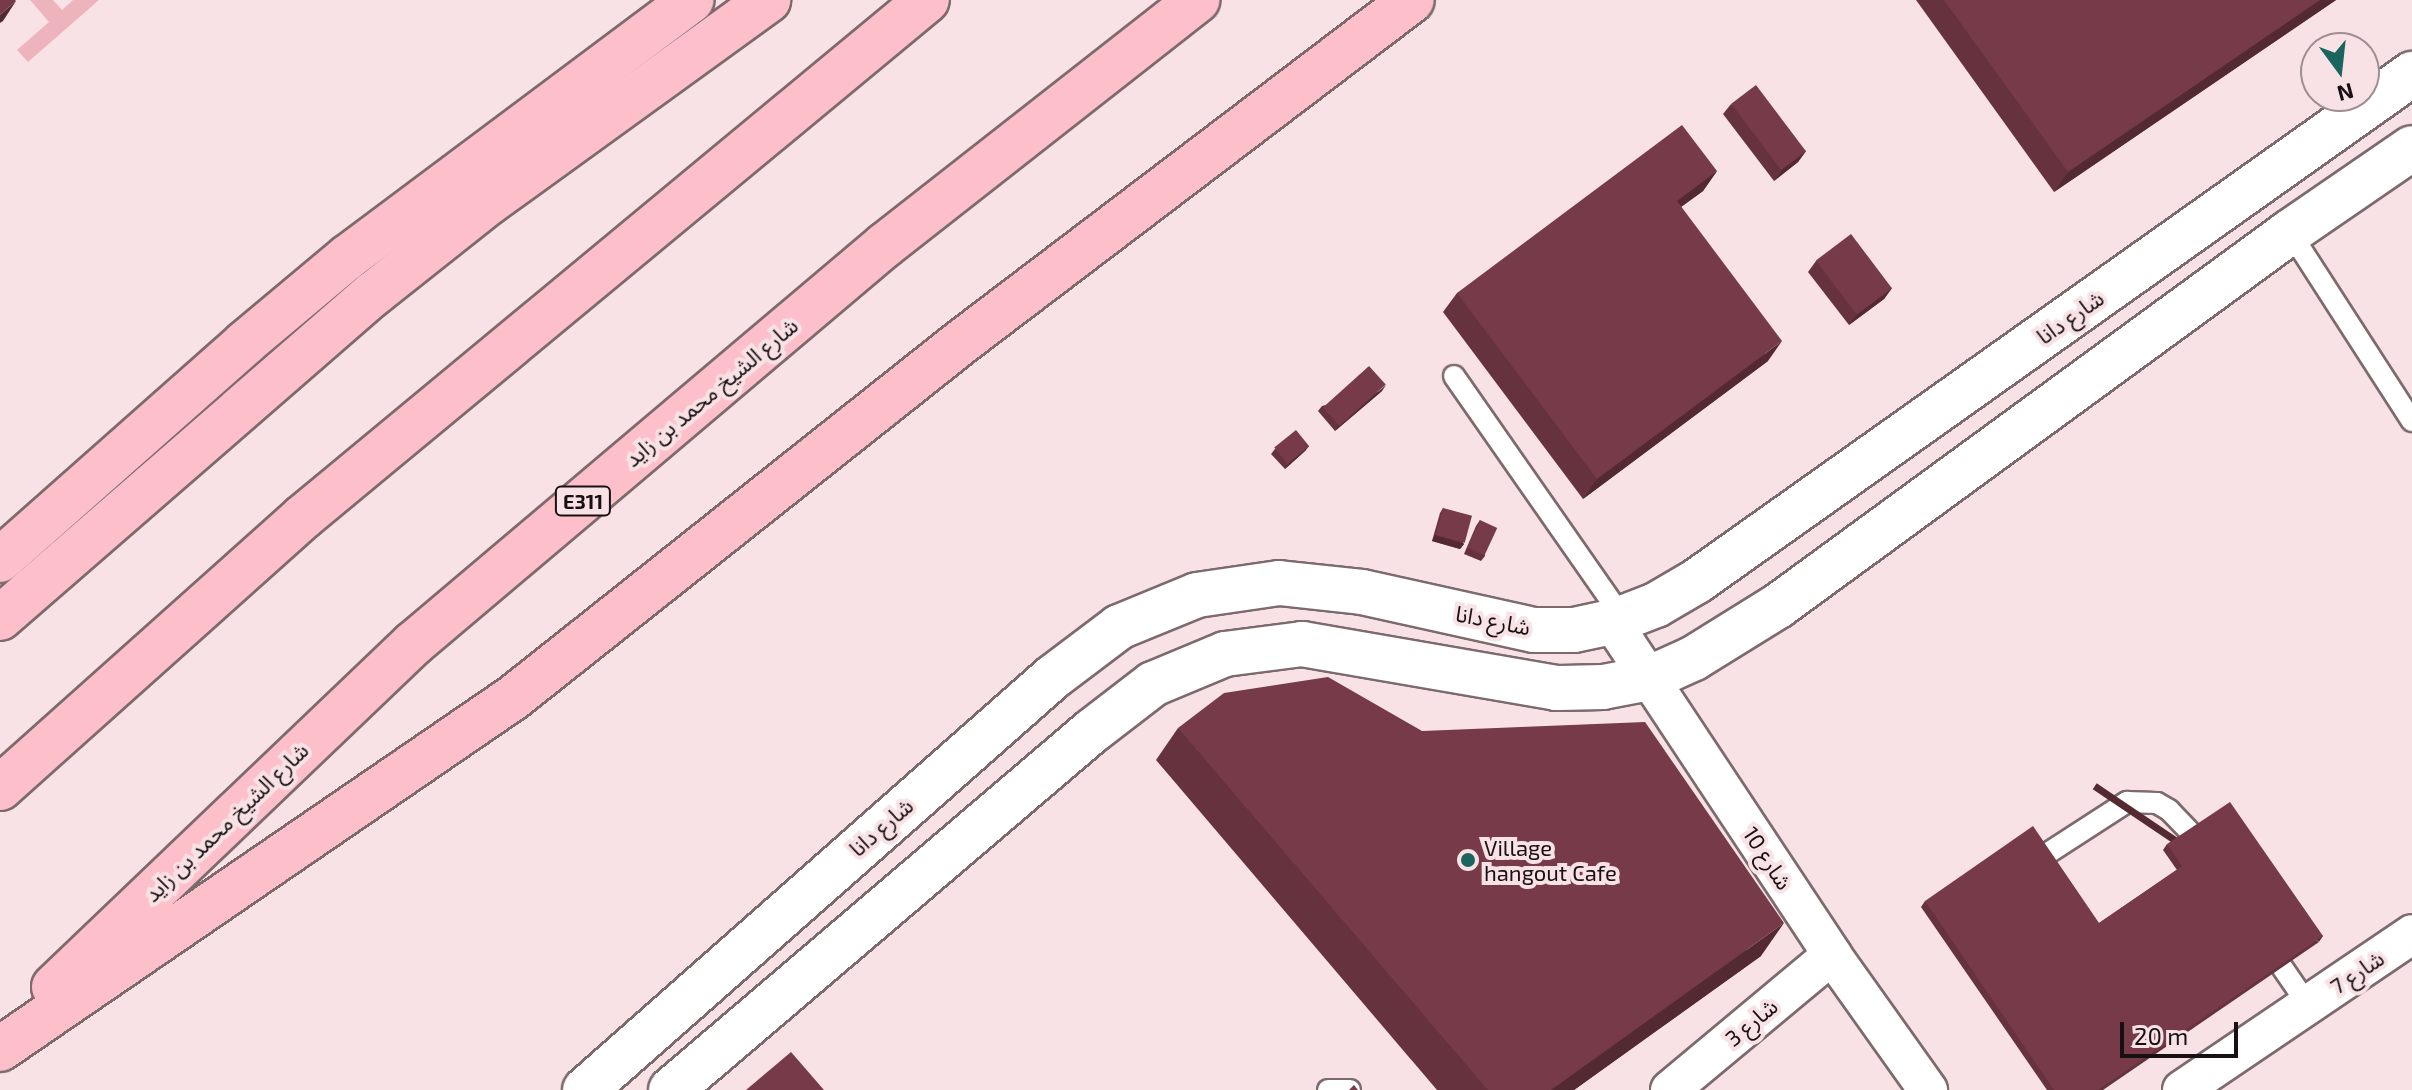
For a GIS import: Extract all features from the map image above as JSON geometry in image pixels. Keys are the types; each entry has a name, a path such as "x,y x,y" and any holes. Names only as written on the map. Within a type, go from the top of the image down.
{"highway":[{"path":"0,560 245,343 348,257 691,0"},
{"path":"0,618 373,294 488,203 768,0"},
{"path":"0,788 303,517 927,0"},
{"name":"شارع الشيخ محمد بن زايد","path":"0,1038 413,644 885,245 1197,0"},
{"path":"0,1049 514,697 964,340 1412,0"}],"street":[{"name":"شارع دانا","path":"585,1090 1041,687 1119,627 1197,595 1279,583 1362,592 1534,630 1574,630 1618,620 1656,605 1697,581 2412,74"},
{"path":"671,1090 1068,751 1153,684 1225,654 1302,644 1556,688 1603,687 1650,678 1694,658 1778,606 2290,232 2412,148"},
{"name":"شارع 10","path":"1618,620 1650,678 1832,955 1928,1090"},
{"name":"شارع 7","path":"2182,1090 2412,934"},
{"name":"شارع 3","path":"1670,1090 1832,955"}],"lane":[{"path":"2290,232 2412,421"},
{"path":"1454,376 1618,620"},
{"path":"2045,855 2127,802 2157,803 2169,810 2190,832"},
{"path":"2282,967 2308,1005"},
{"path":"1328,1090 1350,1090"}],"shaded area":[{"path":"30,0 53,0 62,10 73,0 99,0 28,62 17,50 49,22"}],"building":[{"path":"0,0 15,0 16,1 0,15"},
{"path":"1944,0 2320,0 2068,172"},
{"path":"1756,85 1806,151 1781,170 1731,104"},
{"path":"1682,125 1717,171 1677,201 1782,341 1597,479 1457,293"},
{"path":"1851,234 1892,288 1857,315 1816,260"},
{"path":"1369,366 1386,385 1340,426 1323,407"},
{"path":"1296,430 1309,446 1287,464 1274,448"},
{"path":"1443,508 1472,516 1465,543 1436,535"},
{"path":"1480,520 1497,528 1485,555 1467,547"},
{"name":"Village hangout Cafe","path":"1328,677 1422,731 1645,722 1784,923 1551,1090 1488,1090 1178,728 1224,693"},
{"path":"2230,802 2323,936 2098,1090 2054,1090 1925,901 2033,826 2099,923 2182,866 2167,844"},
{"path":"791,1052 824,1090 746,1090"}],"place":[{"name":"Village hangout Cafe","path":"1468,860"}]}
